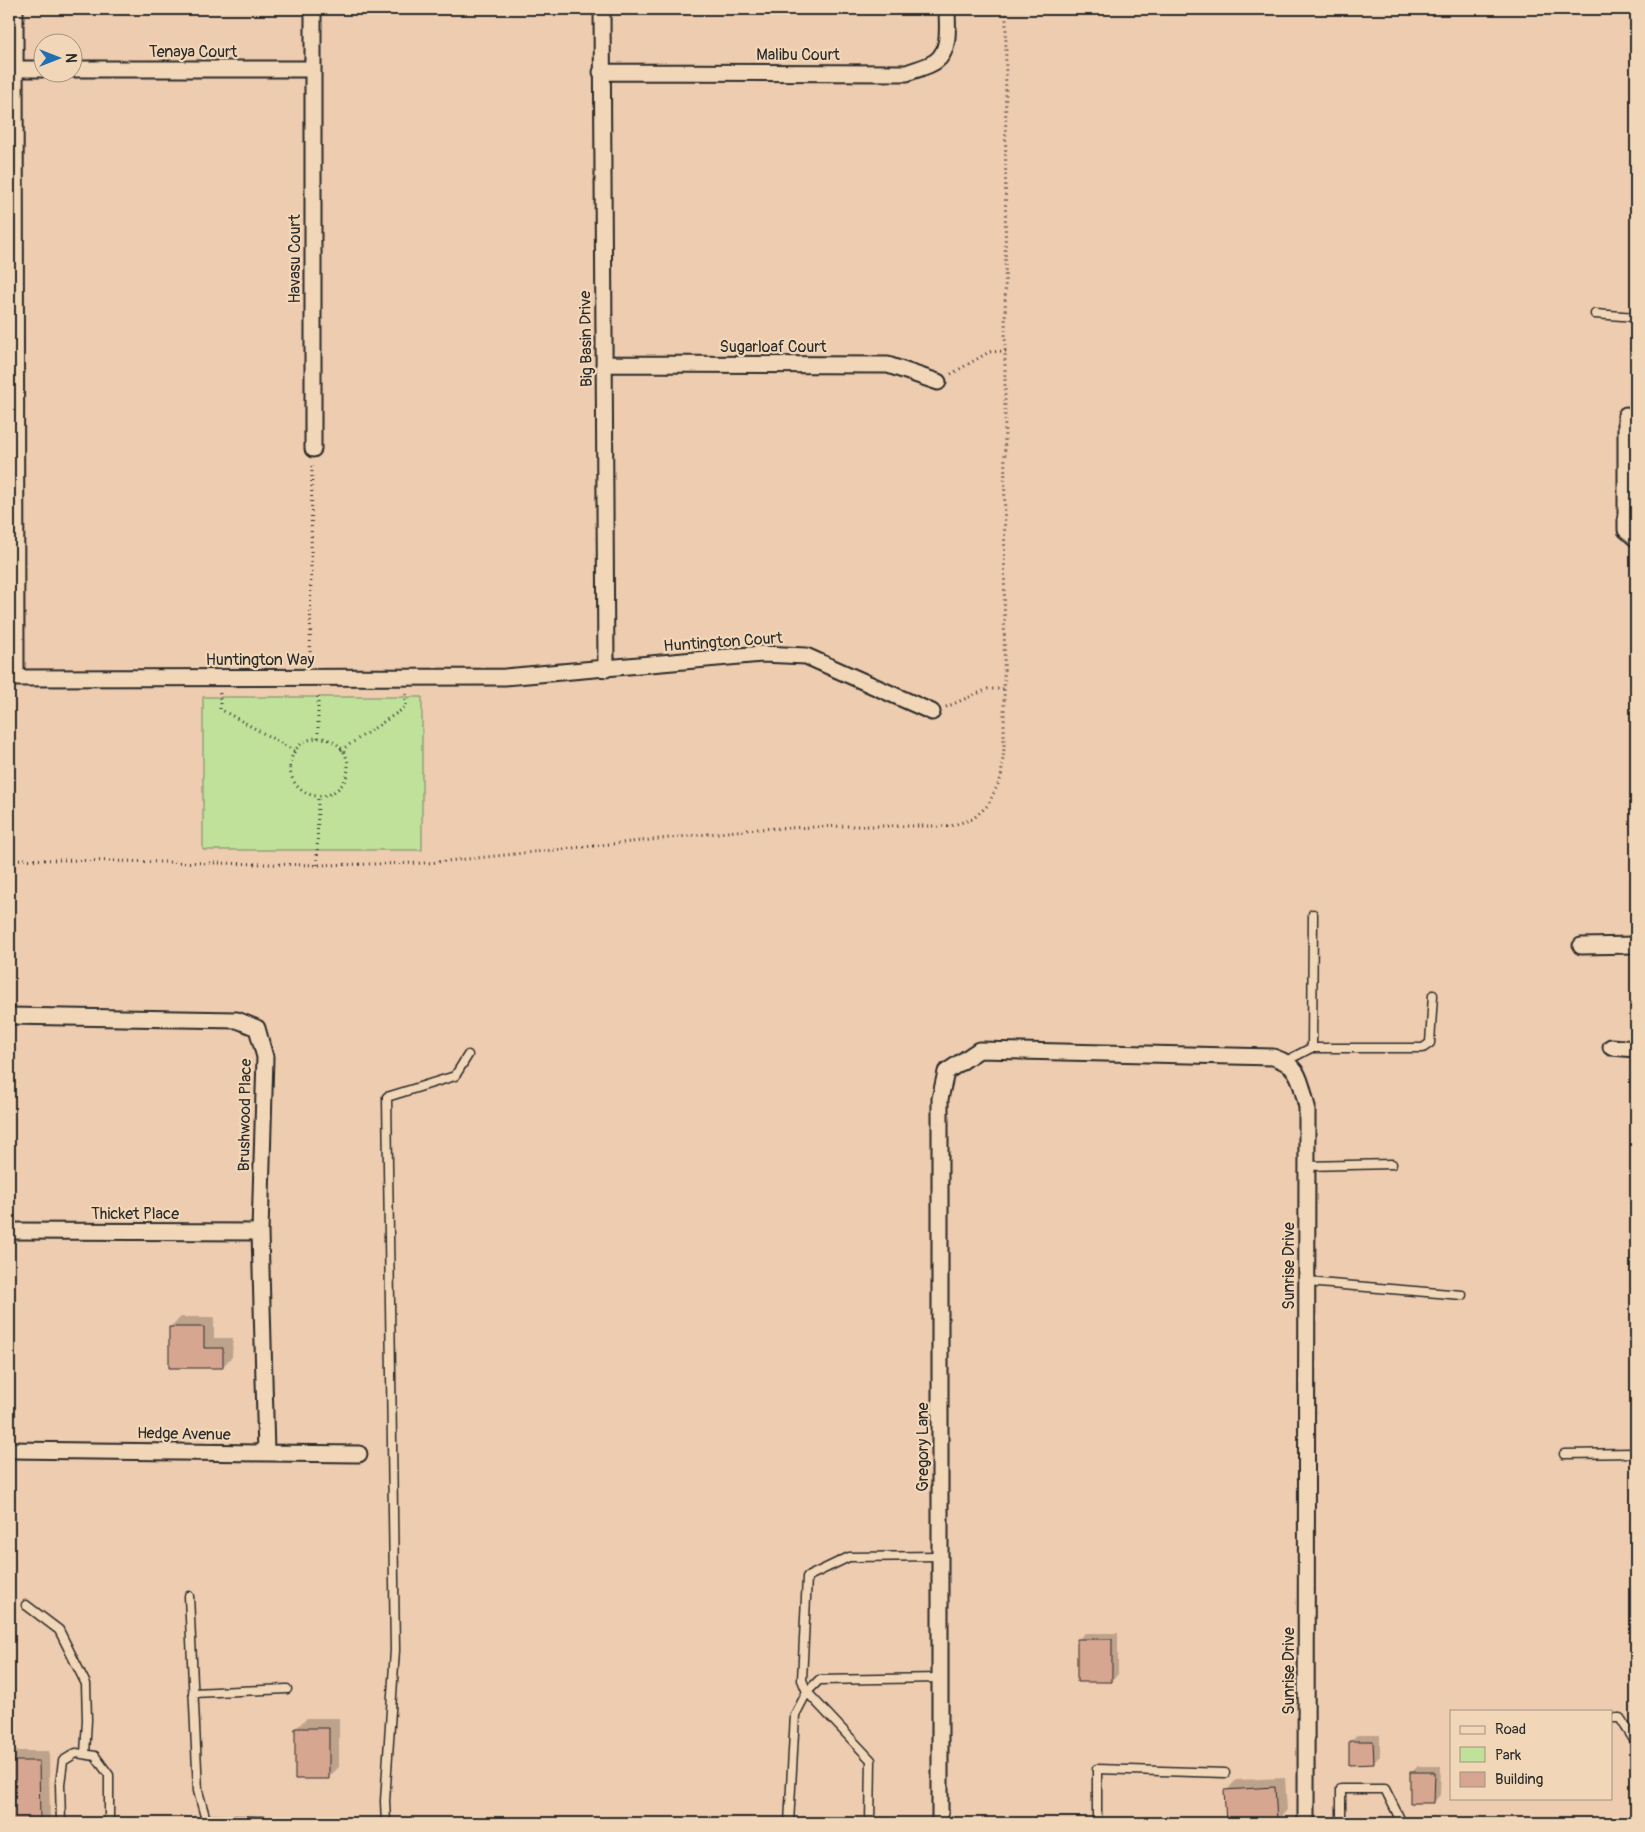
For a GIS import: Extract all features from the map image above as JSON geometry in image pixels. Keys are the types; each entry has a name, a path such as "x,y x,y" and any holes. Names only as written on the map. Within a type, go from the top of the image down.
{"street":[{"path":"13,678 12,69 15,9"},
{"name":"Havasu Court","path":"313,9 313,449"},
{"name":"Big Basin Drive","path":"602,9 606,669"},
{"name":"Malibu Court","path":"601,72 907,73 937,60 941,55 947,42 947,9"},
{"path":"12,69 32,69"},
{"name":"Tenaya Court","path":"82,69 313,69"},
{"name":"Sugarloaf Court","path":"604,364 888,365 938,382"},
{"path":"1626,415 1626,530 1636,538"},
{"name":"Huntington Court","path":"505,677 762,654 806,656 932,712"},
{"name":"Huntington Way","path":"13,678 505,677"},
{"path":"1581,946 1636,945"},
{"name":"Brushwood Place","path":"9,1016 237,1020 257,1028 265,1057 260,1232 266,1453"},
{"path":"1611,1048 1636,1049"},
{"name":"Gregory Lane","path":"940,1823 940,1099 946,1072 979,1050 1273,1057 1286,1062"},
{"name":"Sunrise Drive","path":"1286,1062 1298,1074 1307,1107 1306,1823"},
{"name":"Thicket Place","path":"9,1231 260,1232"},
{"name":"Hedge Avenue","path":"9,1450 359,1454"}],"lane":[{"path":"1596,314 1636,317"},
{"path":"1312,1048 1314,914"},
{"path":"1286,1062 1312,1048 1423,1048 1430,1043 1433,996"},
{"path":"386,1823 385,1801 395,1650 387,1097 455,1076 468,1055"},
{"path":"1307,1166 1392,1164"},
{"path":"1307,1282 1462,1295"},
{"path":"1564,1454 1636,1452"},
{"path":"870,1823 871,1760 806,1692 802,1680 807,1577 848,1557 940,1556"},
{"path":"189,1596 198,1791 206,1820 334,1823"},
{"path":"26,1605 59,1630 86,1684 87,1720 85,1754"},
{"path":"789,1823 795,1715 806,1692 819,1680 940,1678"},
{"path":"193,1693 287,1689"},
{"path":"1612,1718 1620,1718 1636,1743"},
{"path":"61,1823 60,1784 63,1761 76,1753 95,1756 109,1775 109,1823"},
{"path":"1097,1823 1097,1769 1225,1773"},
{"path":"1341,1823 1341,1789 1385,1789 1402,1823"}],"path":[{"path":"938,382 989,352 1006,351"},
{"path":"313,449 310,484 309,660 319,678 318,738"},
{"path":"341,750 406,707 406,677"},
{"path":"220,678 220,709 295,751"},
{"path":"932,712 988,689 1005,689"},
{"path":"318,738 329,740 341,750 348,767 346,778 339,788 329,794 318,796 307,794 298,787 292,778 290,767 295,751 307,740 318,738"},
{"path":"317,865 318,796"}],"green space":[{"path":"203,697 422,697 422,850 203,850"}],"building":[{"path":"169,1327 204,1327 204,1348 223,1348 223,1368 169,1368"},
{"path":"1077,1639 1112,1639 1112,1682 1077,1682"},
{"path":"295,1728 329,1728 329,1779 295,1779"},
{"path":"1349,1741 1373,1741 1374,1764 1349,1765"},
{"path":"9,1761 39,1761 40,1823 9,1823"},
{"path":"1410,1772 1435,1772 1434,1803 1410,1803"},
{"path":"1275,1787 1277,1822 1226,1823 1224,1790"}]}
